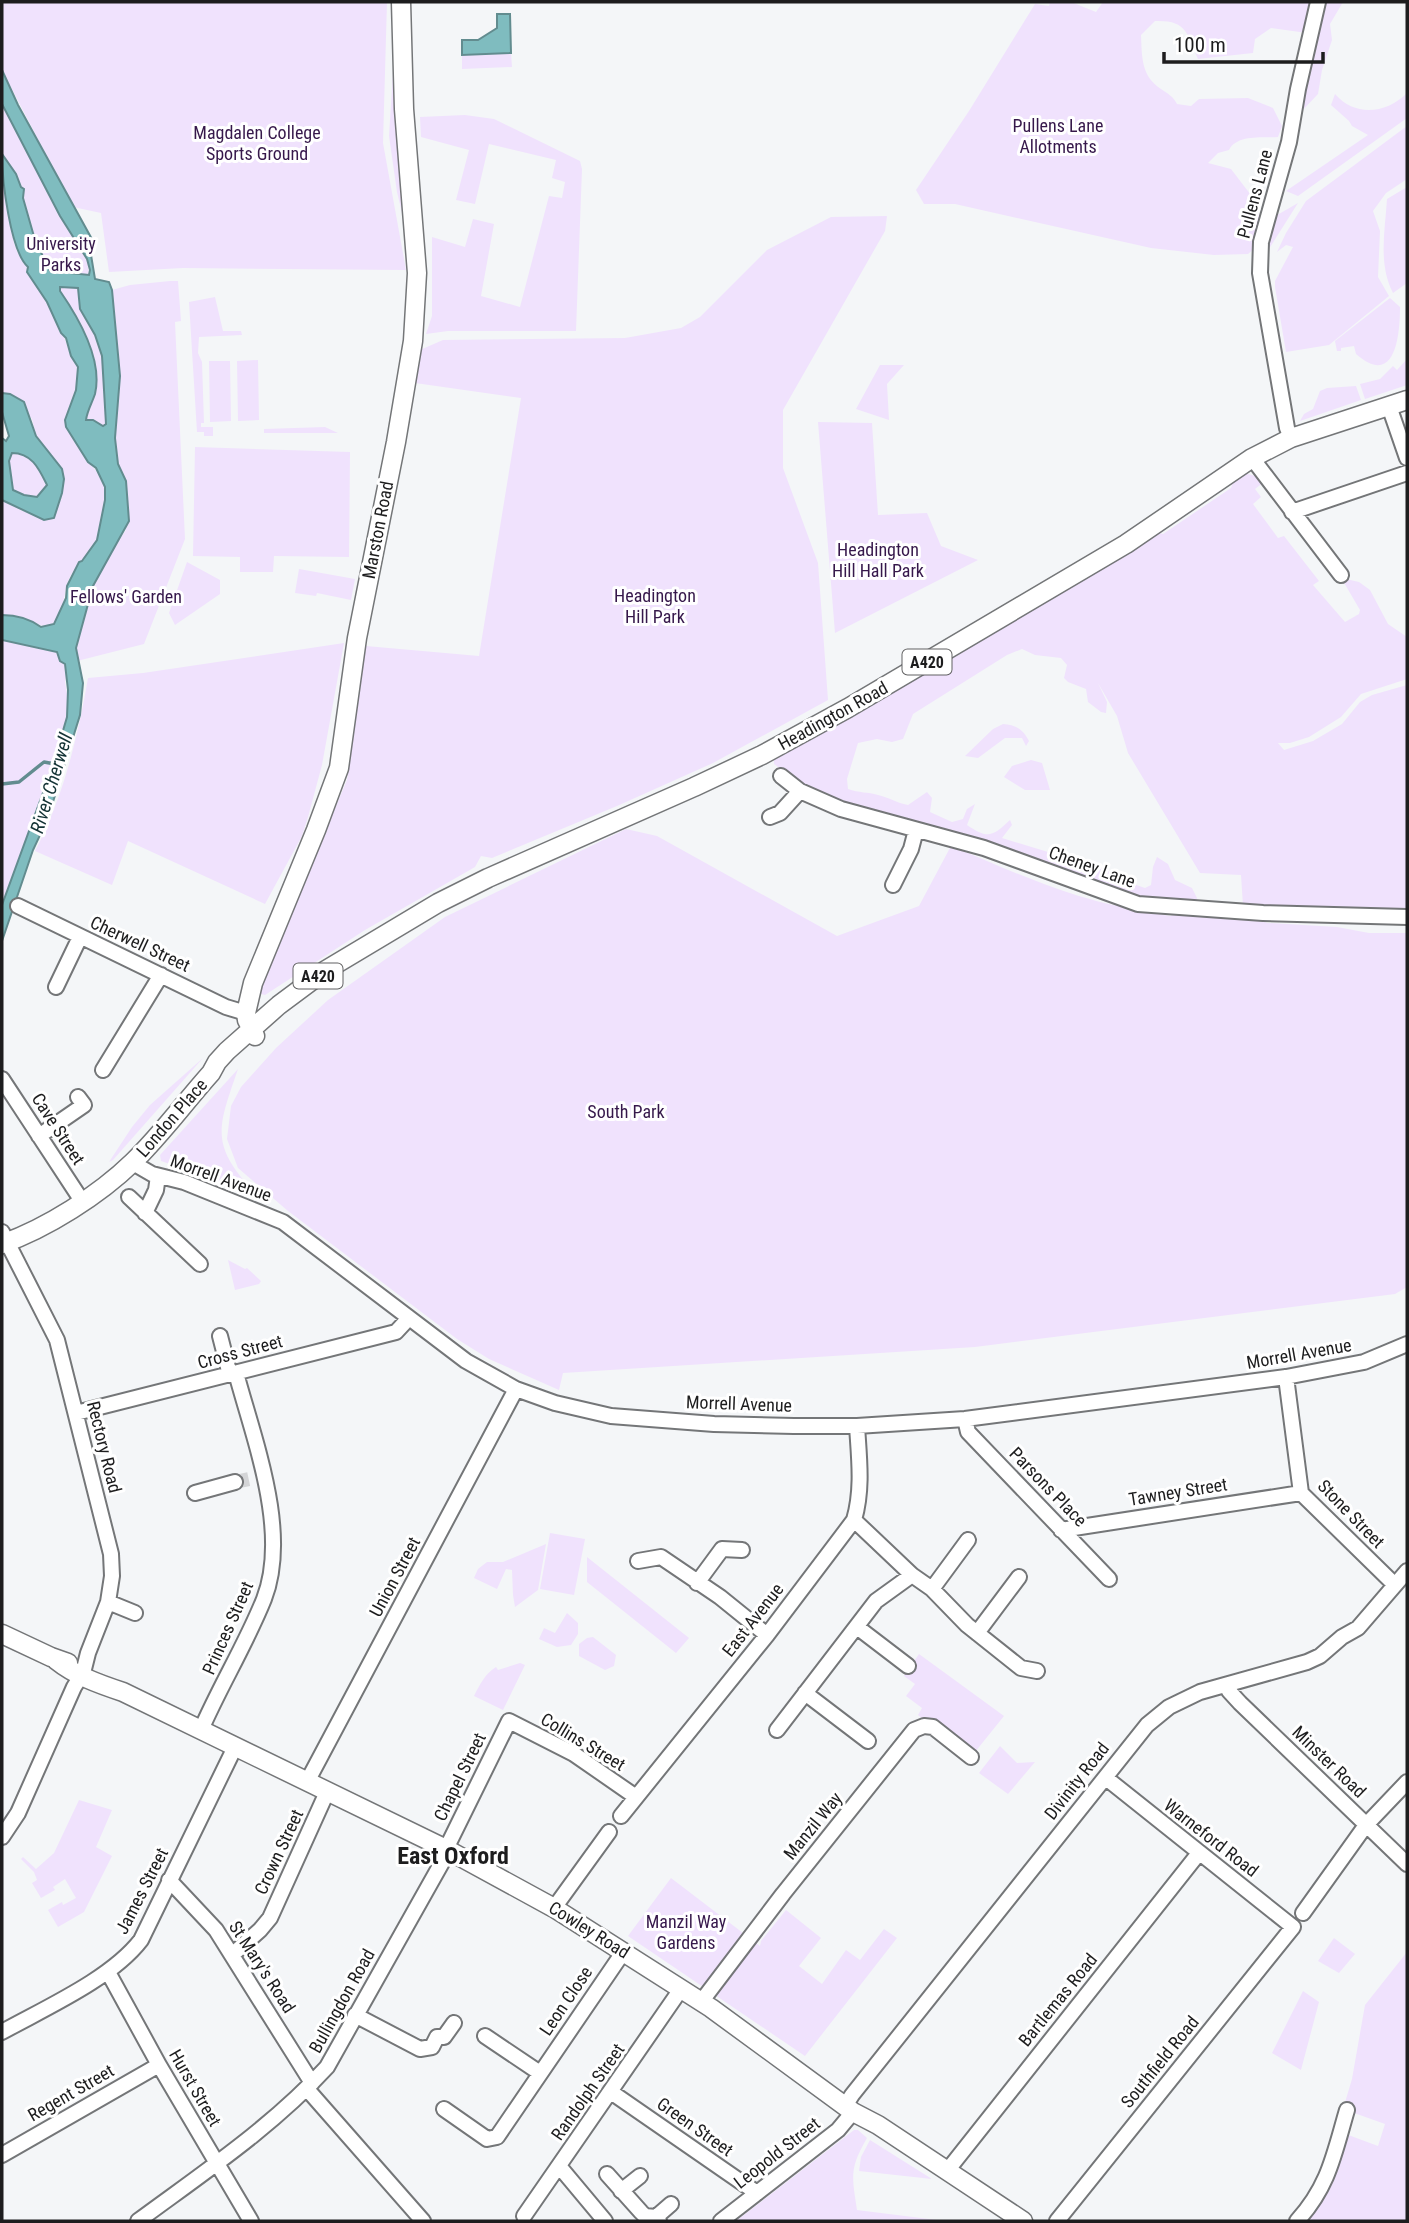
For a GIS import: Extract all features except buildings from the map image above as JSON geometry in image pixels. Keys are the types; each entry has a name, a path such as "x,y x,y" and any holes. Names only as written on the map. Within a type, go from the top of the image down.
{"main road":[{"name":"Marston Road","path":"251,1027 253,983 339,768 357,638 413,341 417,273 404,109 401,2"},
{"name":"Headington Road","path":"251,1027 326,970 438,902 706,782 848,708 1126,544 1252,458 1292,438 1407,400"},
{"name":"London Place","path":"132,1163 211,1073 217,1062 251,1027"},
{"name":"A420","path":"4,1239 43,1225 82,1201 132,1163"},
{"name":"Cowley Road","path":"2,1634 447,1849 554,1908 701,2002 849,2109 878,2125 1023,2221"}],"street":[{"name":"Pullens Lane","path":"1292,438 1287,428 1264,293 1260,251 1266,218 1289,142 1318,2"},
{"path":"1389,406 1407,457"},
{"path":"1252,458 1341,575"},
{"path":"1292,512 1407,473"},
{"name":"Cheney Lane","path":"781,776 800,791 841,809 984,848 1138,904 1252,912 1407,917"},
{"path":"770,817 780,813 800,791"},
{"path":"893,885 911,849 916,830"},
{"name":"Cherwell Street","path":"18,906 226,1007 251,1027"},
{"path":"56,987 80,937"},
{"path":"103,1070 161,975"},
{"name":"Cave Street","path":"2,1079 82,1201"},
{"path":"39,1136 84,1105 78,1097"},
{"name":"Morrell Avenue","path":"132,1163 146,1172 184,1182 284,1222 466,1361 516,1389 555,1403 611,1416 738,1425 857,1426 965,1419 1286,1377 1364,1362 1407,1344"},
{"path":"145,1213 156,1190 159,1176"},
{"path":"129,1197 200,1264"},
{"name":"Rectory Road","path":"2,1837 18,1813 82,1673 108,1602 112,1576 111,1555 53,1330 4,1239"},
{"name":"Cross Street","path":"76,1413 396,1332 409,1318"},
{"name":"Princes Street","path":"201,1730 264,1599 269,1585 274,1536 249,1479 233,1374 220,1336"},
{"name":"Stone Street","path":"1286,1377 1301,1493 1395,1585"},
{"name":"Union Street","path":"307,1782 516,1389"},
{"name":"Parsons Place","path":"965,1419 968,1432 1109,1579"},
{"name":"East Avenue","path":"621,1816 767,1635 854,1520 860,1502 857,1426"},
{"path":"195,1493 249,1479"},
{"name":"Tawney Street","path":"1062,1530 1301,1493"},
{"path":"854,1520 977,1633 1021,1668 1037,1671"},
{"path":"932,1589 968,1540"},
{"path":"697,1583 722,1549 742,1550"},
{"path":"638,1561 662,1557 720,1597 767,1635"},
{"name":"Divinity Road","path":"849,2109 852,2095 1147,1725 1169,1707 1200,1692 1320,1656 1342,1637 1358,1628 1407,1572"},
{"path":"777,1730 876,1601 912,1575"},
{"path":"977,1633 1019,1577"},
{"path":"108,1602 135,1613"},
{"path":"857,1626 908,1666"},
{"name":"Minster Road","path":"1227,1685 1240,1703 1407,1864"},
{"path":"806,1693 868,1741"},
{"name":"Collins Street","path":"509,1721 583,1759 636,1797"},
{"name":"Chapel Street","path":"447,1849 509,1721"},
{"name":"Manzil Way","path":"701,2002 914,1730 924,1726 933,1727 971,1756"},
{"name":"James Street","path":"2,2032 108,1972 132,1953 141,1940 235,1747"},
{"name":"Warneford Road","path":"1105,1778 1293,1927"},
{"path":"1303,1913 1366,1825 1407,1782"},
{"name":"Crown Street","path":"232,1955 270,1918 327,1793"},
{"path":"554,1908 609,1832"},
{"name":"Bullingdon Road","path":"138,2221 242,2145 327,2067 447,1849"},
{"name":"Bartlemas Road","path":"947,2171 1199,1853"},
{"name":"St Mary's Road","path":"169,1880 216,1930 309,2086 423,2221"},
{"name":"Southfield Road","path":"1057,2221 1293,1927"},
{"name":"Leon Close","path":"444,2109 487,2139 498,2137 624,1951"},
{"name":"Hurst Street","path":"108,1972 251,2221"},
{"name":"Randolph Street","path":"524,2216 681,1989"},
{"path":"355,2015 420,2049 432,2047 438,2037 444,2037 454,2023"},
{"path":"485,2036 540,2073"},
{"name":"Regent Street","path":"2,2155 159,2065"},
{"name":"Green Street","path":"611,2092 757,2193"},
{"name":"Leopold Street","path":"721,2221 838,2130 849,2109"},
{"path":"1297,2221 1326,2181 1347,2110"},
{"path":"559,2166 605,2221"},
{"path":"607,2174 645,2216 657,2219 671,2204"},
{"path":"621,2191 640,2176"}],"green space":[{"name":"Magdalen College Sports Ground","path":"2,2 387,2 383,143 406,270 183,268 109,272 101,213 73,207 2,70"},
{"name":"Pullens Lane Allotments","path":"1050,2 1071,2 1096,12 1103,2 1314,2 1307,33 1271,28 1255,39 1253,53 1198,59 1184,30 1166,21 1155,21 1141,35 1146,72 1154,84 1177,104 1191,106 1199,99 1248,98 1273,108 1282,126 1278,137 1238,141 1229,150 1218,153 1208,163 1231,169 1257,203 1261,224 1256,247 1248,254 1214,255 1151,248 955,204 924,204 916,190 1035,4 1049,6"},
{"path":"1326,2 1343,2 1330,24 1332,40 1322,70 1318,94 1300,113"},
{"path":"395,40 411,250 397,192 389,136"},
{"path":"511,53 512,67 462,69 462,55"},
{"path":"1407,93 1407,118 1298,196 1286,191 1368,135 1352,126 1331,105 1335,94 1352,106 1371,110 1390,105"},
{"name":"University Parks","path":"2,104 60,216 87,258 89,275 50,271 35,240 23,198 24,189 2,154"},
{"path":"465,115 494,119 580,161 582,169 576,331 448,331 426,334 432,316 432,237 465,247 473,219 494,224 481,296 520,307 549,196 562,198 565,182 552,178 556,160 489,144 475,204 456,200 469,150 421,137 420,117"},
{"path":"1407,126 1407,179 1386,193 1373,211 1380,231 1378,277 1389,296 1329,345 1286,352 1275,281 1293,247 1286,245 1277,252 1286,233 1306,201"},
{"path":"2,182 16,249 28,267 27,272 53,312 70,354 77,364 78,383 66,427 100,476 105,490 98,539 70,577 57,619 46,627 13,615 2,615 2,500 22,511 59,505 64,479 62,469 36,436 32,419 10,394 2,393"},
{"path":"1407,187 1407,283 1393,293 1385,271 1384,259 1387,199"},
{"path":"1298,203 1267,252 1272,218"},
{"name":"Headington Hill Park","path":"887,216 885,231 783,410 783,468 818,563 828,700 713,763 492,858 481,856 475,867 365,930 265,995 257,993 347,780 366,646 479,656 521,398 415,383 420,350 443,340 625,338 681,328 700,317 767,250 831,217"},
{"name":"Fellows' Garden","path":"178,281 181,321 175,322 185,539 144,644 77,661 75,648 93,586 111,551 126,530 126,481 118,464 115,438 120,376 112,290 130,285"},
{"path":"60,287 78,288 80,309 95,335 102,356 106,424 103,426 86,420 85,416 95,390 94,364 86,338"},
{"path":"215,297 223,331 241,331 242,335 199,337 204,423 201,423 201,427 213,427 213,436 204,436 204,432 197,432 189,302"},
{"path":"1390,298 1400,307 1400,319 1393,354 1387,362 1379,365 1369,363 1356,354 1354,346 1337,351 1335,341"},
{"path":"1407,359 1407,385 1365,399 1360,384 1380,379 1393,366 1397,370"},
{"path":"258,360 259,420 238,421 237,361"},
{"path":"209,361 230,361 231,421 210,422"},
{"path":"880,365 904,365 887,384 889,420 856,409"},
{"path":"1356,386 1361,400 1300,421 1304,414 1313,409 1320,391"},
{"name":"Headington Hill Hall Park","path":"818,422 872,423 878,515 927,513 941,546 978,560 835,633"},
{"path":"325,427 338,433 264,433 264,429"},
{"path":"195,447 350,452 349,557 274,556 273,572 240,572 240,557 193,556"},
{"path":"12,453 30,459 41,473 47,485 37,497 13,490 9,461"},
{"path":"1244,473 1259,477 1264,482 1255,489 1261,497 1253,504 1278,538 1284,536 1319,581 1313,585 1345,622 1359,614 1360,610 1343,581 1346,579 1359,582 1370,590 1388,624 1407,637 1407,679 1361,694 1341,717 1309,737 1290,743 1278,743 1284,750 1313,741 1342,724 1360,702 1372,695 1407,685 1407,913 1243,906 1241,875 1200,873 1128,753 1117,716 1098,683 1107,702 1106,713 1088,702 1086,689 1064,678 1067,665 1061,658 1035,655 1022,649 1007,655 913,714 903,739 892,742 877,739 858,743 847,779 848,789 908,805 927,792 932,798 930,812 952,822 963,819 967,809 975,804 967,825 980,833 994,833 1010,820 1012,825 1002,838 1107,870 1119,879 1145,888 1151,885 1157,857 1168,864 1175,880 1192,888 1196,902 1161,903 875,815 798,781 774,764 774,756 1155,532 1163,534 1231,488 1235,477"},
{"path":"187,562 220,580 220,594 175,625 169,613"},
{"path":"299,569 355,579 351,600 317,593 316,596 295,593"},
{"path":"2,640 57,652 65,664 69,705 52,768 2,905"},
{"path":"344,643 322,765 308,817 302,836 265,904 128,841 112,885 35,851 54,810 68,767 88,678 143,673"},
{"path":"1003,724 1022,731 1029,741 1026,746 1022,738 1005,738 978,758 965,756 993,729"},
{"path":"1031,760 1042,763 1050,790 1025,790 1004,777 1012,766"},
{"name":"South Park","path":"626,829 657,836 837,936 919,906 951,846 1054,888 1108,904 1162,912 1164,915 1171,916 1173,913 1249,918 1268,923 1337,927 1369,933 1407,933 1407,1287 1395,1294 975,1347 563,1373 559,1390 489,1359 457,1339 288,1211 238,1168 227,1139 231,1106 241,1087 276,1048 328,1000 445,917"},
{"path":"203,1058 113,1160 109,1162 150,1105"},
{"path":"238,1069 222,1121 222,1135 230,1161 255,1193 161,1161 160,1155"},
{"path":"228,1260 247,1268 261,1281 259,1284 235,1290"},
{"path":"550,1533 585,1539 574,1595 540,1589"},
{"path":"546,1544 538,1590 515,1607 512,1570 506,1569 497,1589 474,1578 478,1569 487,1562 503,1562"},
{"path":"587,1557 689,1638 676,1653 587,1582"},
{"path":"567,1613 578,1623 578,1634 571,1645 557,1647 539,1639 544,1628 555,1633"},
{"path":"593,1637 616,1655 614,1666 605,1670 579,1656 579,1644"},
{"path":"919,1654 1004,1716 971,1757 918,1715 922,1708 906,1696 915,1684 904,1676"},
{"path":"520,1663 525,1665 503,1710 474,1696 483,1680 496,1667 498,1670"},
{"path":"1000,1746 1017,1763 1035,1762 1008,1794 979,1773"},
{"path":"79,1800 112,1810 96,1847 112,1856 84,1912 58,1927 48,1910 76,1898 65,1879 53,1887 55,1890 41,1898 32,1883 37,1880 34,1872 21,1859 23,1857 36,1869 54,1853"},
{"name":"Manzil Way Gardens","path":"671,1878 760,1946 761,1941 786,1910 821,1938 799,1966 822,1984 846,1950 860,1960 884,1929 897,1938 805,2056 628,1936"},
{"path":"1334,1938 1355,1954 1339,1973 1318,1961"},
{"path":"1407,1952 1407,2221 1301,2221 1343,2133 1378,2146 1385,2124 1343,2109 1352,2079 1365,2005"},
{"path":"1303,1991 1319,2002 1301,2070 1272,2053"},
{"path":"854,2130 867,2138 853,2173 857,2210 936,2221 736,2221"},
{"path":"870,2140 932,2179 859,2171 861,2157"}],"water":[{"path":"497,14 510,14 511,53 462,55 462,40 478,40 497,28"},
{"name":"River Cherwell","path":"2,70 18,105 93,241 91,255 95,279 109,282 112,290 120,376 115,438 118,464 126,481 129,521 93,586 76,648 83,683 80,715 48,818 33,850 2,941 2,905 52,768 67,717 68,690 65,664 60,661 57,652 2,640 2,615 23,618 41,627 54,624 66,598 67,586 79,562 97,540 105,487 96,468 88,462 66,427 65,420 76,390 78,367 71,356 66,338 27,272 28,267 16,246 5,197 2,154 24,189 23,198 35,240 50,271 89,275 90,270 87,259 60,216 2,104","holes":["60,287 78,288 80,309 95,335 102,356 106,424 103,426 93,420 86,420 95,394 95,367 81,326 60,291"]},
{"path":"2,393 10,394 24,402 36,436 62,469 62,493 54,518 44,520 2,500 2,438 6,441 9,436 2,412","holes":["12,453 34,463 47,485 37,497 13,490 9,461"]}],"waterway":[{"name":"River Cherwell","path":"2,784 19,782 44,762 55,764"}],"tunnel":[{"path":"235,1482 249,1479"}],"district":[{"name":"East Oxford","path":"453,1856"}]}
